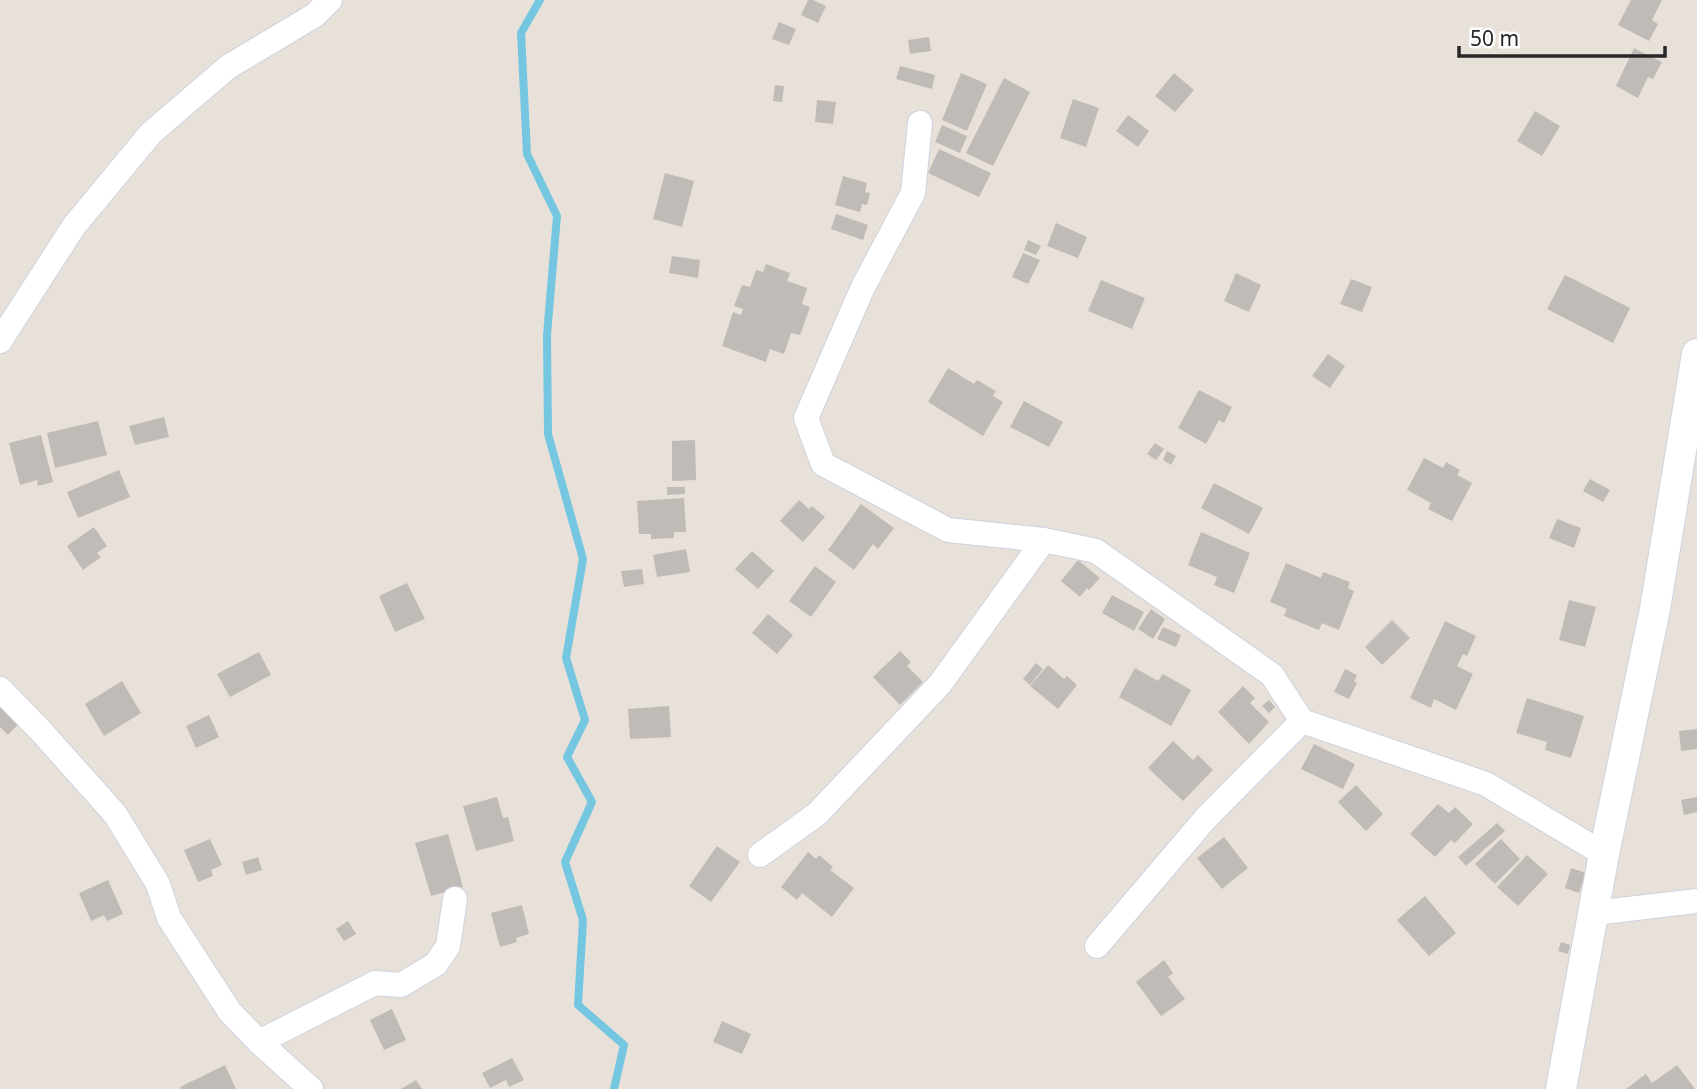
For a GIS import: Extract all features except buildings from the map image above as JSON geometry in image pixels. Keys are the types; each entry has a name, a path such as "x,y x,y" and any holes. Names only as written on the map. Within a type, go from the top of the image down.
{"street":[{"path":"0,341 74,226 151,133 228,68 315,15 330,0"},
{"path":"920,123 913,193 863,287 806,418 823,464 948,530 1044,540 1096,551 1272,675 1302,721 1486,784 1604,855"},
{"path":"1561,1089 1604,855 1655,609 1697,354"},
{"path":"760,855 817,814 940,684 1044,540"},
{"path":"0,689 115,814 158,884 169,918 230,1012 310,1089"},
{"path":"1097,946 1206,818 1302,721"},
{"path":"259,1042 375,984 401,985 436,964 448,946 455,899"},
{"path":"1594,913 1697,901"}],"waterway":[{"path":"540,0 521,33 527,154 557,216 547,335 548,434 583,559 566,658 585,720 567,757 592,802 565,862 583,920 578,1005 624,1045 614,1089"}]}
